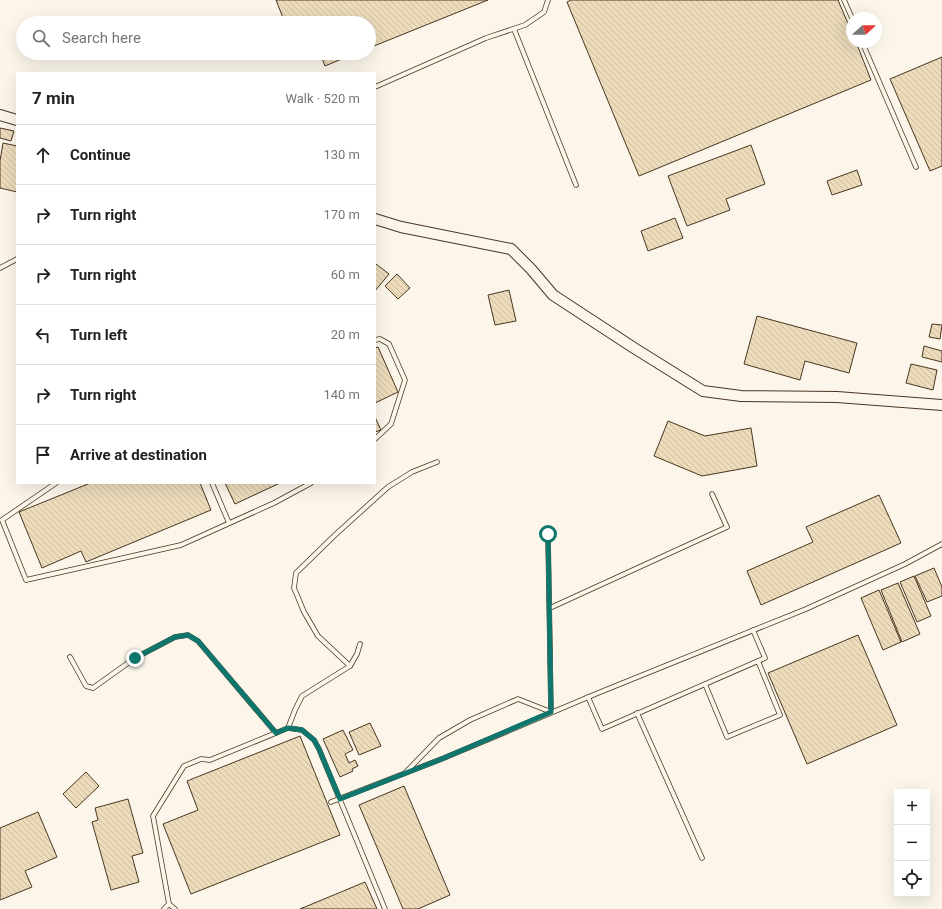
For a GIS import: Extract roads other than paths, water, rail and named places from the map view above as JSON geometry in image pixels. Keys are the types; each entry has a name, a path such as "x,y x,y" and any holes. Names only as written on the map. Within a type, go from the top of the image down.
{"street":[{"path":"0,115 16,120"},
{"path":"376,220 401,227 511,249 531,269 553,295 703,391 741,396 837,397 942,405"}],"lane":[{"path":"376,87 486,38 525,25 544,12 548,0"},
{"path":"844,0 849,12"},
{"path":"514,29 576,185"},
{"path":"865,48 916,167"},
{"path":"0,268 16,260"},
{"path":"376,340 380,339 389,344 405,380 391,424 376,437"},
{"path":"350,666 318,636 304,612 294,588 296,573 388,487 412,472 437,462"},
{"path":"55,484 2,520 26,580 181,545 274,503 309,484"},
{"path":"212,484 229,523"},
{"path":"550,608 727,527 712,494"},
{"path":"548,534 551,712"},
{"path":"331,802 444,758 551,712 806,609 898,567 942,544"},
{"path":"588,697 602,729 765,658 753,630"},
{"path":"70,657 86,686 93,688 135,658 175,637 188,635 198,641 276,733"},
{"path":"288,728 302,696 350,666 357,654 360,644"},
{"path":"705,684 727,737 780,715 758,661"},
{"path":"404,773 439,738 470,720 518,699 551,712"},
{"path":"637,713 702,858"},
{"path":"175,909 169,904 154,816 184,766 201,758 210,760 288,728 302,730 314,740 319,749 385,909"},
{"path":"164,909 169,904"}]}
